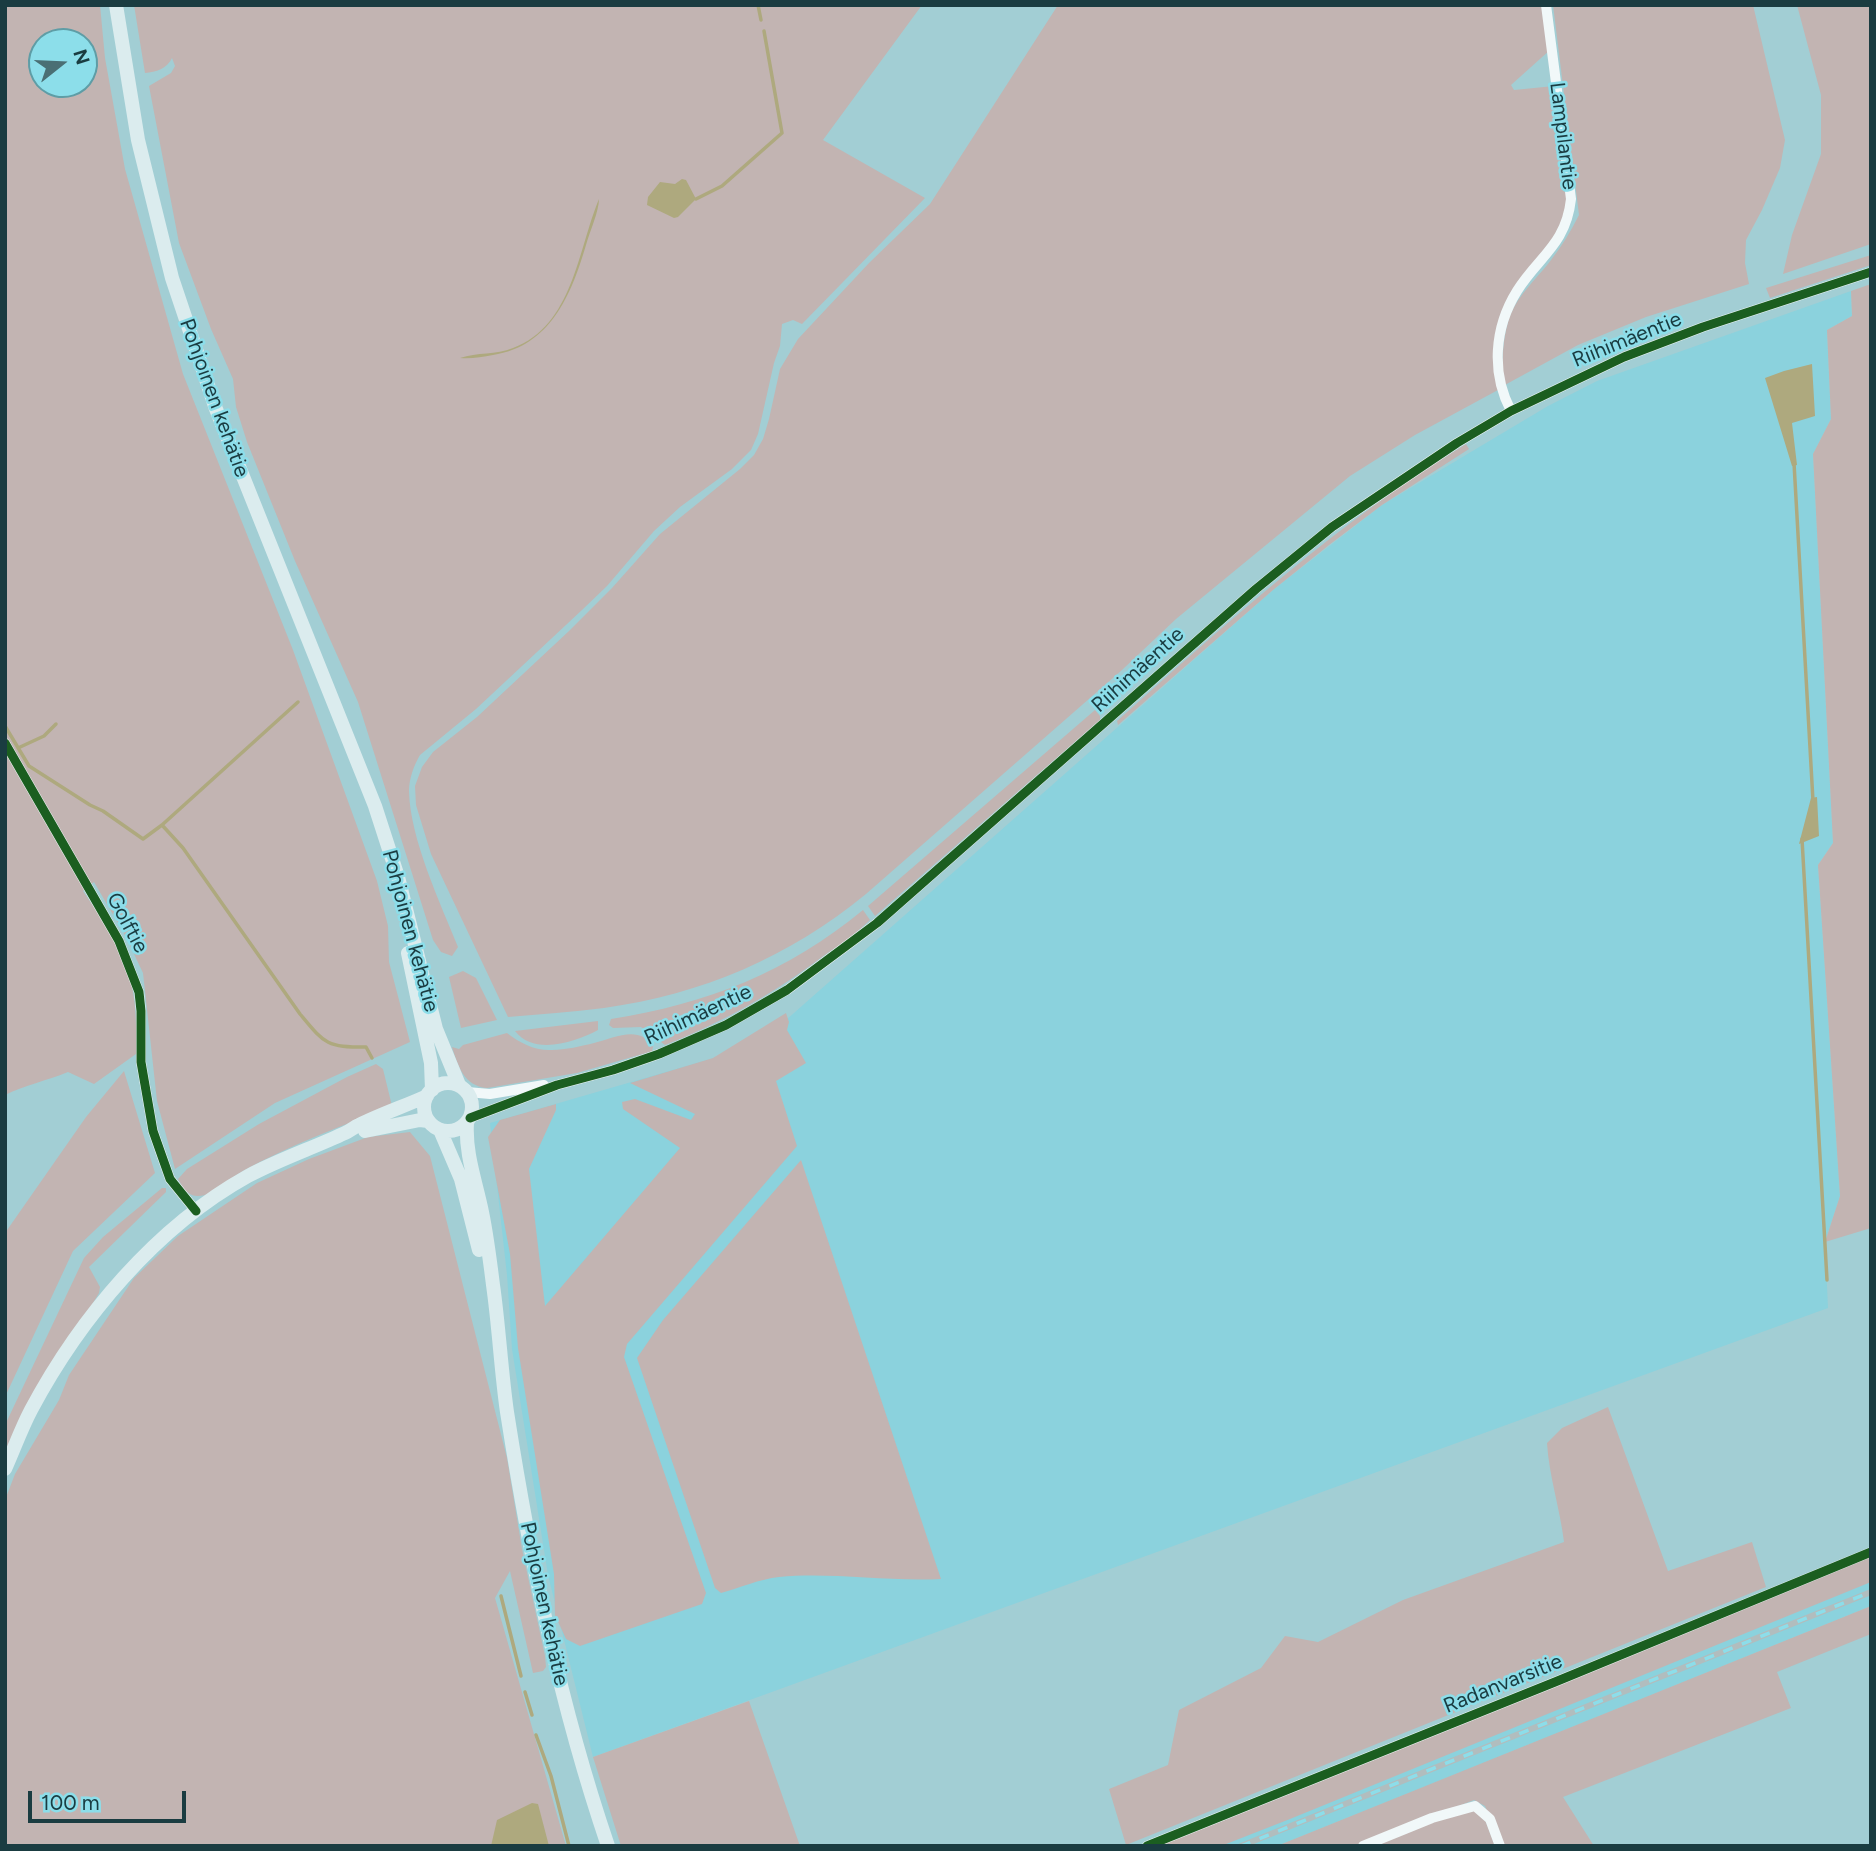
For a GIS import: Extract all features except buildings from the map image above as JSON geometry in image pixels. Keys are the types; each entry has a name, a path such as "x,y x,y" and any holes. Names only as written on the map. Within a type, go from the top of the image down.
{"main road":[{"name":"Pohjoinen kehätie","path":"116,5 138,141 172,278 216,409 375,806 398,877 436,1029 463,1088"},
{"name":"Pohjoinen kehätie","path":"361,776 402,926 431,1063 429,1093"},
{"path":"5,1469 30,1413 63,1356 90,1318 148,1252 197,1212 247,1177 291,1155 346,1133 420,1120 454,1131 468,1121 473,1104 463,1088 447,1083 357,1125 346,1133"},
{"path":"429,1093 424,1108 434,1125"},
{"name":"Pohjoinen kehätie","path":"468,1121 467,1148 482,1213 494,1287 500,1358 540,1598 576,1742 608,1846"},
{"name":"Pohjoinen kehätie","path":"434,1125 461,1179 482,1262 494,1338 500,1358"}],"street":[{"name":"Lampilantie","path":"1511,411 1499,379 1497,353 1504,317 1517,290 1563,232 1571,199 1546,5"},
{"name":"Riihimäentie","path":"468,1121 557,1085 613,1070 694,1040 757,1009 787,990 877,923 1256,589 1313,543 1424,463 1511,411 1624,358 1703,327 1871,272"},
{"name":"Golftie","path":"5,743 119,941 132,970 139,992 141,1062 153,1131 170,1179 197,1212"},
{"name":"Riihimäentie","path":"463,1088 490,1094 557,1085"},
{"name":"Radanvarsitie","path":"1147,1846 1871,1552"},
{"path":"1363,1846 1432,1818 1475,1806 1490,1819 1500,1846"}],"shaded area":[{"path":"5,5 100,5 105,58 125,169 183,374 293,650 377,881 388,926 389,962 410,1042 275,1103 175,1169 157,1101 143,973 94,882 83,891 111,935 127,970 136,1018 136,1054 94,1084 68,1072 5,1095"},
{"path":"134,5 922,5 823,140 925,198 802,324 793,320 782,324 780,346 758,434 751,450 732,469 680,507 654,531 607,586 476,709 418,759 410,782 411,810 420,850 458,947 452,956 441,952 433,940 358,702 295,561 247,442 236,407 233,379 179,243 149,86 171,73 175,66 172,58 161,69 145,73"},
{"path":"1058,5 1544,5 1550,50 1511,85 1514,90 1554,86 1568,208 1565,221 1500,315 1498,390 1415,435 1350,476 1176,619 1122,670 866,894 806,936 743,969 676,993 604,1008 508,1017 431,854 416,805 415,786 422,767 433,752 477,717 569,631 660,534 754,455 763,439 780,369 798,339 869,263 930,204"},
{"path":"1553,5 1753,5 1785,140 1780,168 1746,240 1745,263 1749,284 1646,317 1578,345 1503,386 1504,346 1511,313 1559,249 1579,215"},
{"path":"1797,5 1871,5 1871,244 1783,274 1792,235 1821,154 1821,95"},
{"path":"682,179 686,180 696,199 678,217 674,218 647,205 648,197 660,182 675,184"},
{"path":"599,199 573,282 565,300 544,330 513,350 460,358 513,348 533,337 549,322 571,284"},
{"path":"1871,255 1871,265 1770,298 1766,288"},
{"path":"1871,284 1871,1228 1825,1242 1840,1196 1818,865 1833,843 1813,454 1831,419 1827,330 1852,316 1851,291"},
{"path":"1851,291 1852,316 1827,330 1831,419 1813,454 1833,843 1818,865 1840,1196 1825,1242 1828,1308 593,1757 548,1575 512,1349 507,1275 490,1123 745,1049 786,1020 1273,590 1382,505 1548,406 1597,381"},
{"path":"1812,364 1815,416 1792,423 1797,465 1792,466 1765,378"},
{"path":"1466,444 1469,449 1382,505 1273,590 1118,725 1117,721 1285,575 1373,506"},
{"path":"1095,710 1100,720 875,916 868,906"},
{"path":"1817,797 1819,836 1799,844 1811,798"},
{"path":"863,910 870,920 841,944 766,995 687,1036 665,1045 641,1027 613,1028 609,1025 611,1019 646,1013 713,994 776,968 835,932"},
{"path":"463,971 476,978 497,1020 461,1028 449,977"},
{"path":"786,1013 789,1022 787,1030 806,1063 776,1081 797,1146 627,1344 624,1357 706,1593 702,1604 580,1646 566,1639 555,1615 554,1574 518,1348 510,1254 488,1137 500,1120 556,1104 556,1110 529,1169 545,1306 680,1148 623,1109 622,1102 635,1099 691,1120 695,1114 630,1083 713,1058"},
{"path":"598,1021 598,1030 578,1039 555,1044 533,1043 523,1039 515,1031"},
{"path":"507,1033 528,1046 546,1050 573,1048 634,1034 648,1040 653,1047 652,1051 577,1073 487,1088 467,1079 452,1047 459,1049 463,1045"},
{"path":"376,1064 383,1069 392,1106 279,1153 243,1171 209,1194 193,1196 181,1185 178,1179 187,1169 259,1124"},
{"path":"124,1071 155,1173 73,1251 5,1397 5,1233 86,1117"},
{"path":"410,1132 430,1156 507,1458 522,1549 545,1656 546,1667 543,1671 533,1673 510,1571 495,1598 566,1846 5,1846 5,1500 15,1474 59,1400 69,1375 134,1278 178,1236 257,1183 309,1159 368,1137"},
{"path":"801,1160 941,1579 779,1577 721,1593 715,1588 637,1358 663,1320"},
{"path":"162,1188 166,1188 166,1192 89,1267 100,1287 99,1293 5,1451 5,1425 84,1258 103,1237"},
{"path":"1608,1407 1668,1571 1752,1542 1766,1587 1126,1845 1109,1789 1168,1765 1179,1710 1261,1668 1285,1636 1318,1642 1403,1600 1564,1542 1547,1443 1562,1428"},
{"path":"1871,1555 1871,1582 1290,1819 1221,1846 1155,1846"},
{"path":"1871,1565 1871,1606 1392,1800 1277,1846 1173,1846"},
{"path":"1871,1606 1871,1634 1777,1672 1791,1708 1563,1797 1594,1846 1502,1846 1485,1806 1474,1800 1357,1846 1277,1846"},
{"path":"749,1701 800,1846 621,1846 593,1757"},
{"path":"532,1803 538,1804 549,1846 491,1846 497,1820"},
{"path":"1473,1808 1486,1822 1495,1846 1375,1846 1463,1810"}],"waterway":[{"path":"758,5 761,20"},
{"path":"696,199 722,186 782,133 764,31"},
{"path":"1794,463 1813,801"},
{"path":"162,825 298,702"},
{"path":"18,748 44,736 56,724"},
{"path":"5,726 29,766 143,839 162,825 183,848 315,1032 327,1042 366,1047 372,1058"},
{"path":"1802,839 1827,1280"},
{"path":"501,1596 521,1676"},
{"path":"525,1692 532,1715"},
{"path":"536,1735 551,1776 569,1846"}],"railway":[{"path":"1241,1846 1871,1592"}],"cycle path":[{"path":"470,1118 557,1085 659,1054 726,1025 787,990 877,923 1256,589 1332,527 1457,443 1511,411 1624,357 1703,327 1871,272"},
{"path":"5,743 119,941 139,992 141,1062 153,1131 170,1179 196,1211"},
{"path":"1147,1846 1871,1552"}]}
